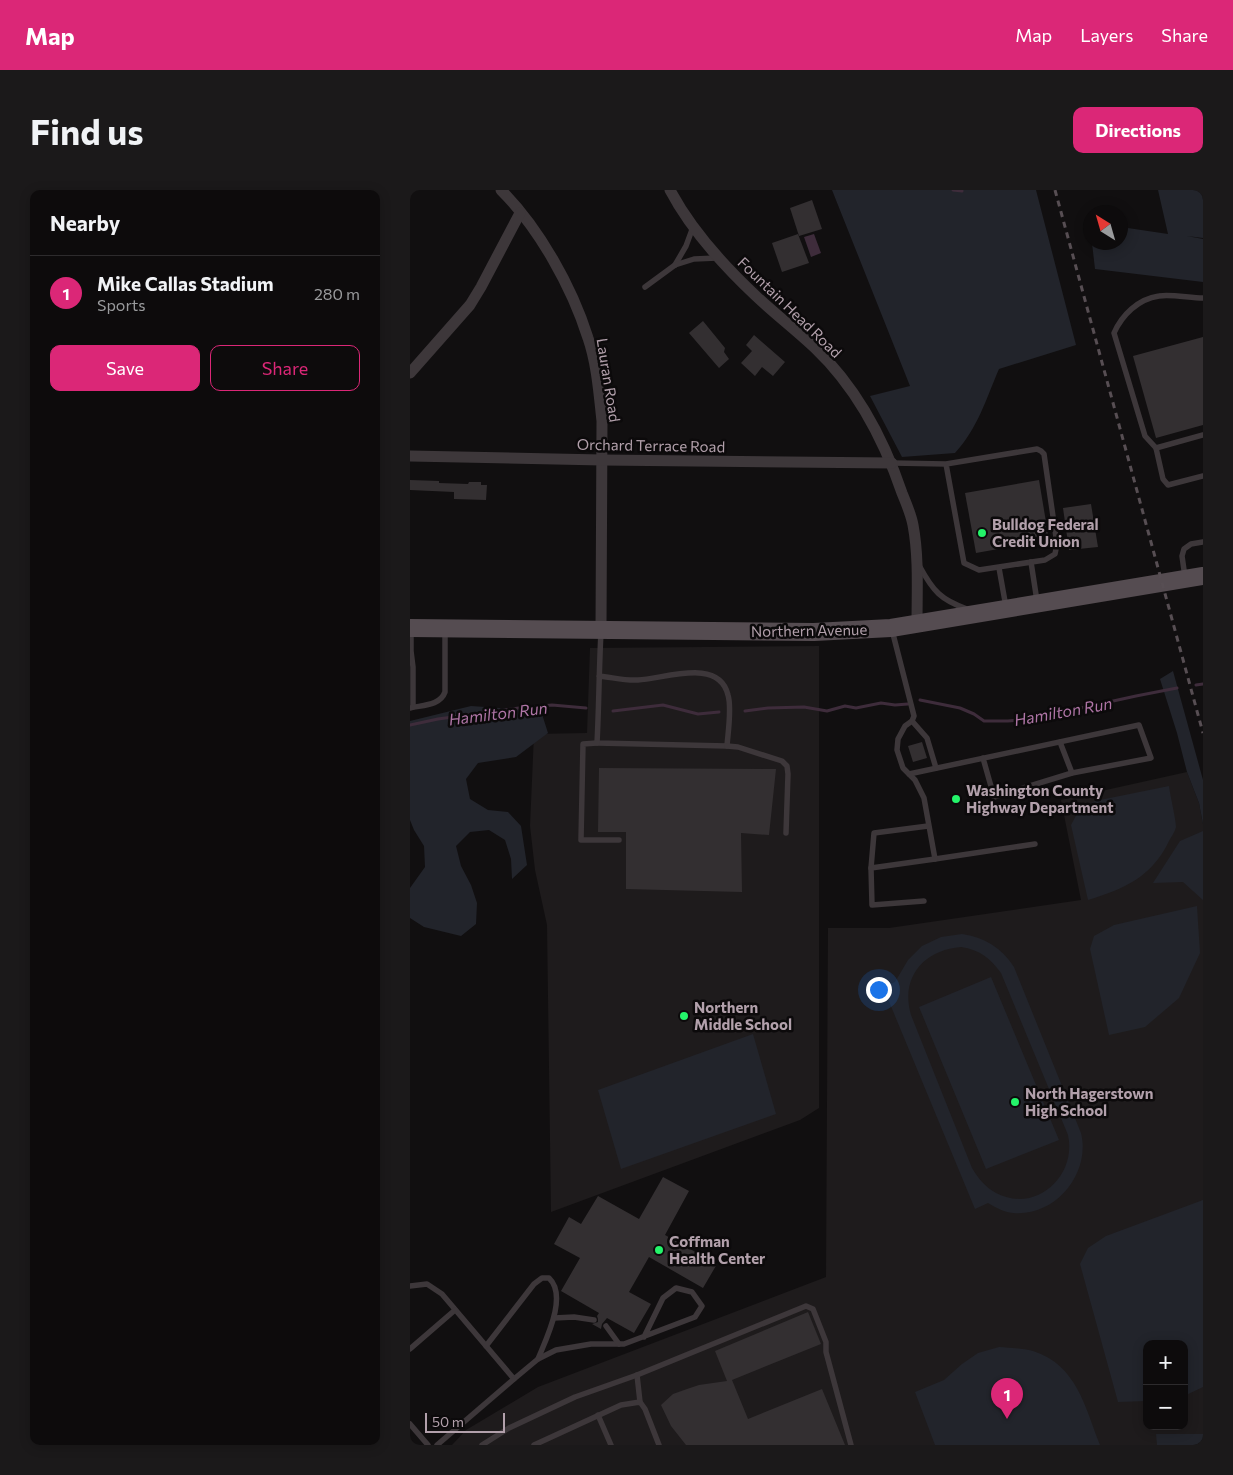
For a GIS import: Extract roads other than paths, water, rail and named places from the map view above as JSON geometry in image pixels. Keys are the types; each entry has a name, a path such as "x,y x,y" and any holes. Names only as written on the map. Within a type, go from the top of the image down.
{"main road":[{"name":"Northern Avenue","path":"411,628 814,632 891,628 1203,576"}],"street":[{"name":"Lauran Road","path":"501,190 540,238 560,272 576,305 589,339 599,392 602,421 601,630"},
{"name":"Fountain Head Road","path":"670,190 718,257 756,296 816,349 833,368 877,431 892,463 912,522 916,561 918,624"},
{"path":"410,373 470,305 482,287 520,213"},
{"name":"Orchard Terrace Road","path":"410,456 892,463"}],"lane":[{"path":"675,265 686,246 694,226"},
{"path":"645,287 675,265 694,259 718,257"},
{"path":"1203,298 1159,296 1144,300 1124,316 1114,333 1145,436 1156,448 1163,479 1168,485 1203,476"},
{"path":"1156,448 1203,435"},
{"path":"892,463 946,464 1037,449 1041,450 1044,454 1057,544 1055,554 1051,557 1031,562 979,570 964,563 946,464"},
{"path":"1185,579 1182,556 1184,549 1191,544 1203,542"},
{"path":"916,561 929,584 940,596 952,604 978,613"},
{"path":"1031,562 1037,603"},
{"path":"999,568 1007,609"},
{"path":"411,628 410,651 413,667 412,708 438,702 443,698 445,692 445,628"},
{"path":"891,628 914,716 912,721 905,726 898,739 897,750 903,768 916,780 924,798 935,859"},
{"path":"597,743 601,630"},
{"path":"599,676 637,680 696,672 718,679 724,685 729,701 727,746"},
{"path":"912,721 927,738 936,768"},
{"path":"909,774 936,768 983,758 1060,742 1139,725 1151,758 1072,773 994,797 983,758"},
{"path":"1060,742 1072,773"},
{"path":"619,840 581,840 583,744 727,746 738,747 782,761 787,766 788,774 786,833"},
{"path":"924,901 872,905 871,868 874,833 928,826"},
{"path":"871,868 1035,844"},
{"path":"486,1346 534,1284 542,1278 549,1278 554,1283 557,1297 554,1318 538,1360"},
{"path":"410,1286 427,1284 442,1294 514,1379"},
{"path":"437,1445 514,1379 538,1360 556,1350 591,1344 624,1344 644,1337 695,1317 702,1306 692,1292 676,1288 663,1298 644,1337"},
{"path":"482,1445 509,1428 567,1401 637,1375 802,1307 813,1309 826,1342 826,1352 851,1445"},
{"path":"410,1349 455,1310"},
{"path":"554,1318 574,1317 594,1320"},
{"path":"606,1326 619,1344"},
{"path":"637,1375 640,1402 645,1409 659,1445"},
{"path":"534,1445 621,1404 640,1402"},
{"path":"598,1415 611,1445"},
{"path":"410,1424 428,1445"}],"waterway":[{"path":"953,190 962,191"},
{"name":"Hamilton Run","path":"1196,685 1203,684"},
{"name":"Hamilton Run","path":"920,700 960,708 984,721 1008,721 1031,719 1177,688"},
{"name":"Hamilton Run","path":"745,711 804,707 827,711 845,706 856,708 881,703 908,704"},
{"name":"Hamilton Run","path":"410,725 438,719 519,708 552,705 586,708"},
{"name":"Hamilton Run","path":"613,711 663,705 698,714 719,712"}],"railway":[{"path":"1055,190 1203,733"}],"place":[{"name":"Bulldog Federal Credit Union","path":"982,533"},
{"name":"Washington County Highway Department","path":"956,799"},
{"name":"Northern Middle School","path":"684,1016"},
{"name":"North Hagerstown High School","path":"1015,1102"},
{"name":"Coffman Health Center","path":"659,1250"},
{"name":"Mike Callas Stadium","path":"1007,1419"}]}
